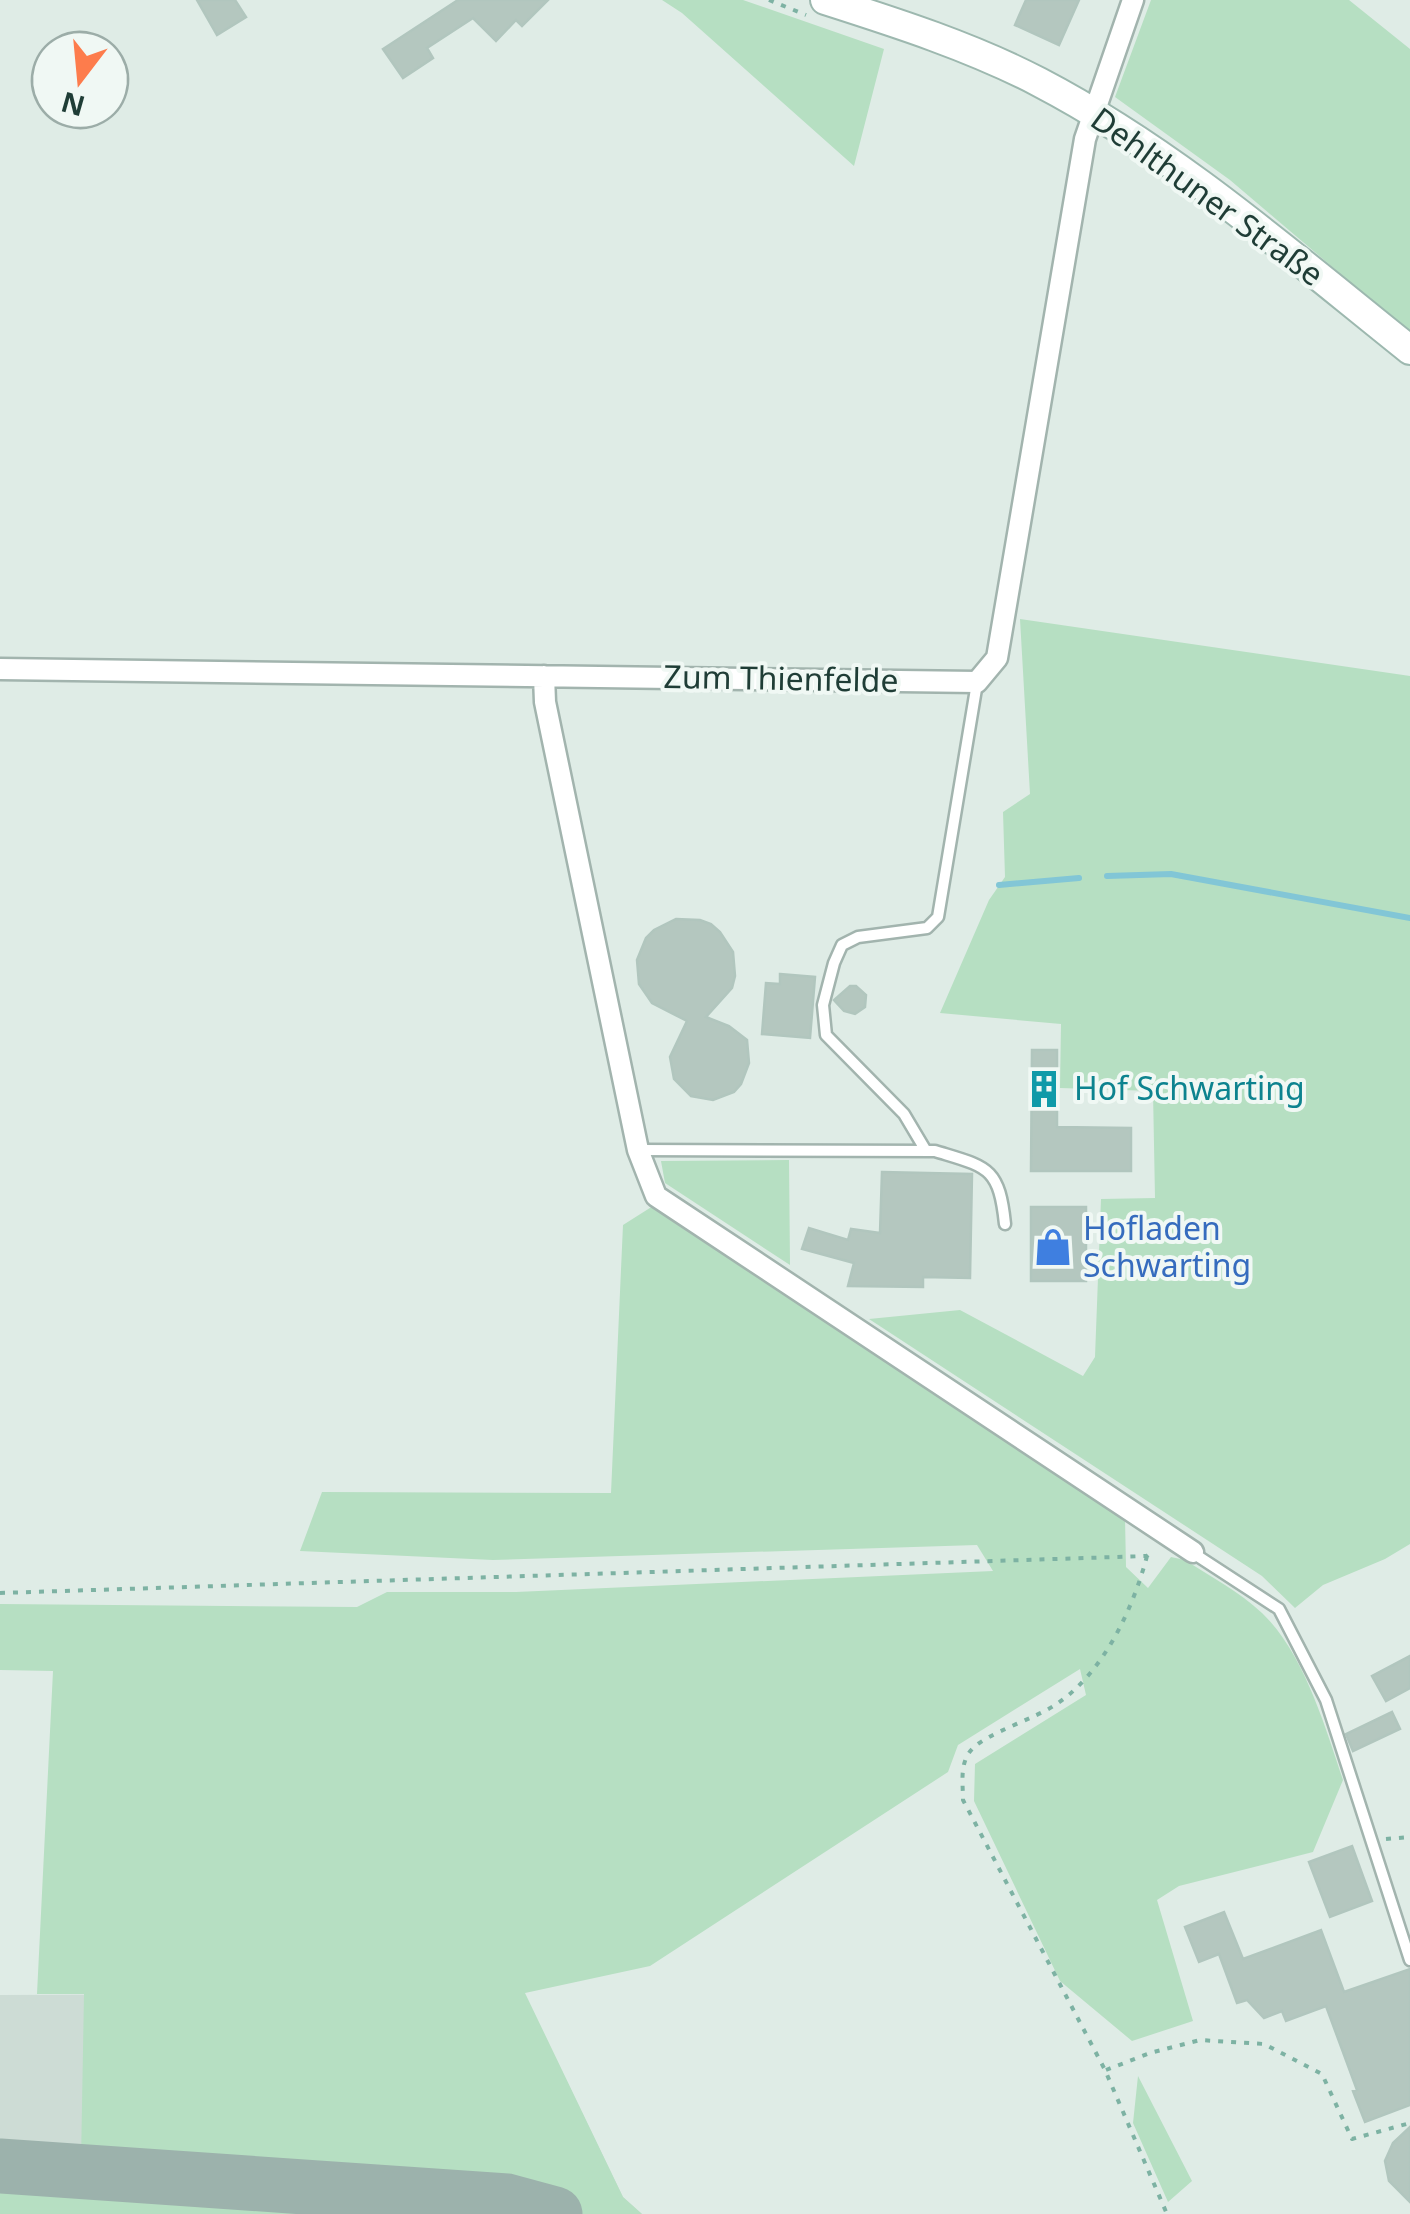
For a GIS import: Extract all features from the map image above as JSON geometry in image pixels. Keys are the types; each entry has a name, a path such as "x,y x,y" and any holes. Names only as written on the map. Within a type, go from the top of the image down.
{"street":[{"name":"Dehlthuner Straße","path":"825,0 960,47 1093,112 1206,189 1410,350"},
{"path":"977,682 997,658 1085,139 1132,0"},
{"name":"Zum Thienfelde","path":"0,669 977,682"},
{"path":"544,676 545,702 638,1150 656,1196 1192,1552"}],"lane":[{"path":"926,1151 904,1114 826,1035 823,1006 842,945 858,937 927,928 938,917 977,682"},
{"path":"638,1150 926,1151 981,1165 1001,1188 1005,1224"},
{"path":"1192,1552 1279,1610 1326,1700 1410,1960"}],"path":[{"path":"1166,1535 1148,1556 1140,1584 1100,1663 1058,1704 974,1748 962,1766 963,1800 1105,2070 1167,2214"},
{"path":"0,1593 1148,1556"},
{"path":"1372,1841 1410,1837"},
{"path":"1105,2070 1150,2052 1200,2040 1264,2044 1322,2074 1352,2139 1410,2123"}],"shaded area":[{"path":"524,1993 623,2197 642,2214 0,2214 0,1995"}],"green space":[{"path":"662,0 743,0 884,49 854,166 682,13"},
{"path":"1151,0 1349,0 1410,49 1410,333 1230,180 1115,97"},
{"path":"1020,619 1410,676 1410,1544 1323,1585 1295,1608 1262,1576 869,1319 960,1310 1083,1376 1095,1357 1101,1199 1155,1198 1153,1091 1060,1088 1061,1024 940,1013 989,900 1005,877 1003,812 1030,794"},
{"path":"789,1160 790,1265 665,1183 661,1161"},
{"path":"653,1206 1125,1518 1126,1567 1148,1588 1171,1557 1185,1560 1262,1613 1277,1629 1301,1669 1343,1780 1313,1852 1179,1886 1157,1900 1193,2021 1132,2041 1060,1981 974,1801 975,1764 1086,1695 1080,1669 958,1745 948,1772 650,1966 525,1993 623,2197 642,2214 583,2214 521,2192 81,2162 84,1994 37,1994 53,1671 0,1670 0,1604 357,1607 387,1592 516,1592 993,1571 977,1545 493,1560 300,1551 322,1492 611,1493 623,1225"},
{"path":"1138,2076 1192,2181 1168,2202 1133,2123"},
{"path":"0,2179 477,2214 0,2214"}],"building":[{"path":"197,0 235,0 246,17 217,35"},
{"path":"458,0 548,0 522,26 516,20 496,41 473,18 427,48 433,58 403,78 383,49"},
{"path":"1026,0 1079,0 1059,45 1015,25"},
{"path":"676,919 711,924 733,952 732,988 706,1017 729,1026 747,1040 749,1063 734,1092 713,1100 691,1096 674,1079 670,1057 687,1021 652,1003 639,984 637,960 646,938"},
{"path":"780,974 815,977 810,1038 762,1034 766,983 780,984"},
{"path":"850,986 866,995 865,1007 855,1014 844,1011 834,1000"},
{"name":"Hof Schwarting","path":"1032,1050 1057,1050 1057,1127 1131,1128 1131,1171 1031,1171"},
{"path":"882,1172 972,1174 970,1278 923,1277 923,1287 848,1286 854,1263 802,1249 809,1228 848,1240 851,1229 880,1233"},
{"path":"1031,1207 1086,1207 1086,1281 1031,1281"},
{"path":"1410,1656 1410,1688 1386,1701 1372,1676"},
{"path":"1392,1712 1400,1729 1353,1751 1346,1734"},
{"path":"1352,1846 1372,1901 1330,1917 1309,1862"},
{"path":"1224,1912 1243,1959 1321,1930 1344,1992 1410,1969 1410,2105 1365,2122 1326,2006 1286,2021 1282,2011 1264,2018 1247,2000 1237,2003 1219,1954 1199,1962 1185,1927"},
{"path":"1410,2127 1410,2202 1389,2181 1385,2161 1393,2143"}],"waterway":[{"path":"1107,876 1171,874 1410,918"},
{"path":"999,885 1079,878"}],"taxiway":[{"path":"0,2166 507,2201 555,2214"}],"place":[{"name":"Hof Schwarting","path":"1044,1089"},
{"name":"Hofladen Schwarting","path":"1053,1247"}]}
